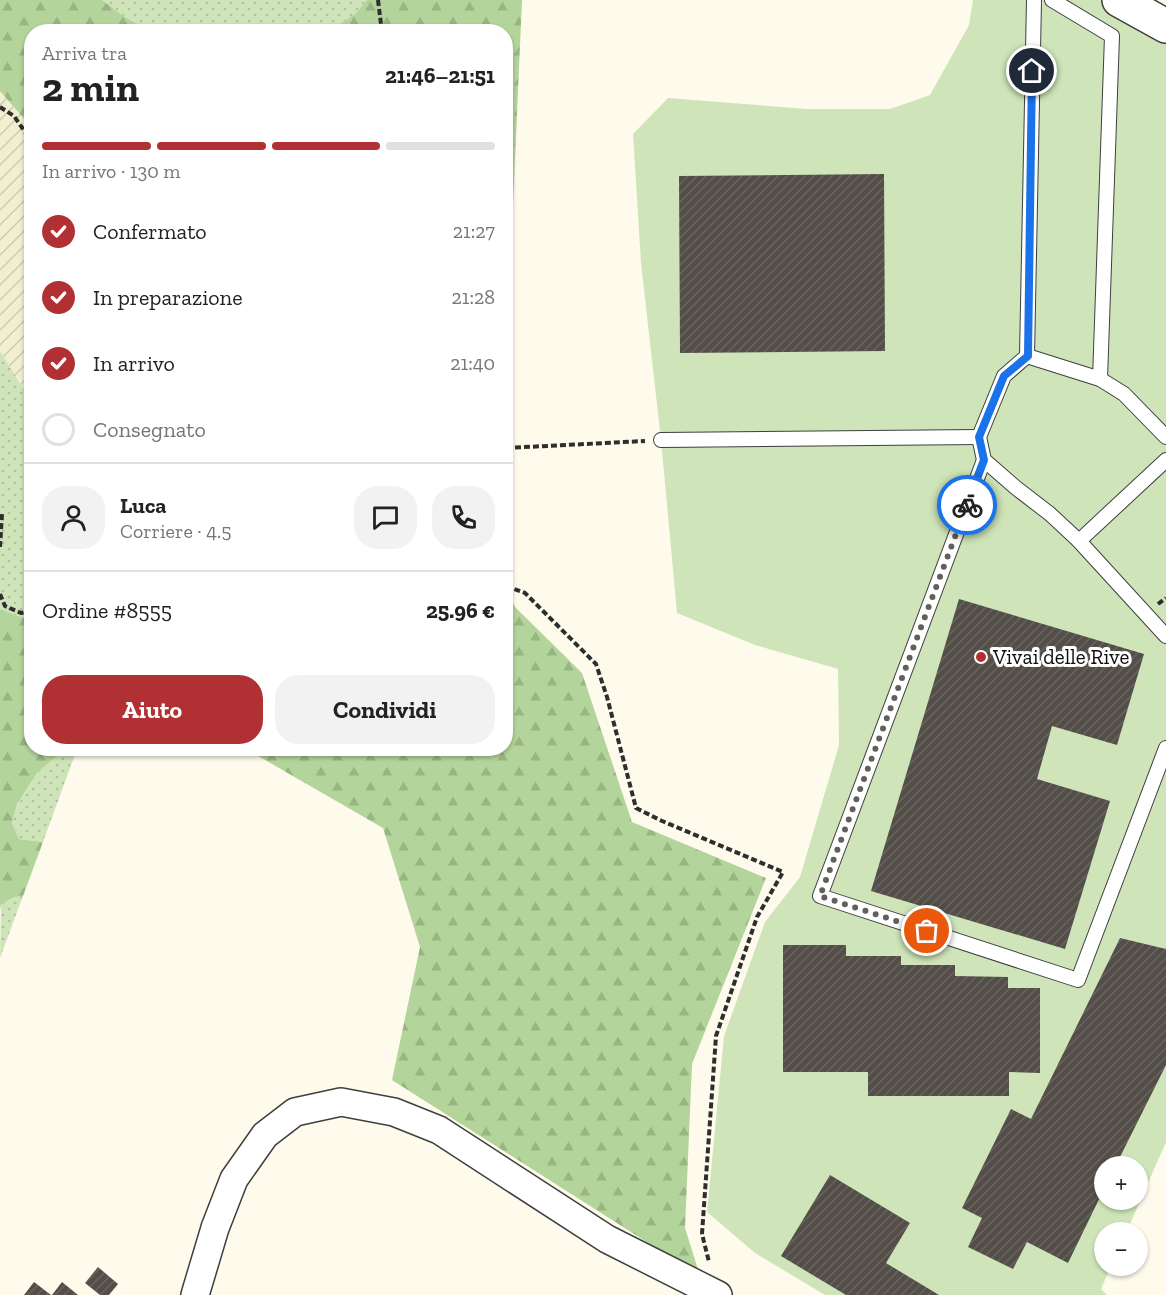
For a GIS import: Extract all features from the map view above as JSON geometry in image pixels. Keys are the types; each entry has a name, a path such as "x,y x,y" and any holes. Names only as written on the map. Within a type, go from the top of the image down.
{"street":[{"path":"1119,0 1166,26"},
{"path":"195,1295 234,1179 265,1135 295,1112 342,1102 394,1112 439,1131 607,1239 718,1295"}],"lane":[{"path":"1034,0 1028,356 1004,376 979,437 984,460 820,896 1078,980 1166,748"},
{"path":"1052,0 1112,36 1100,379"},
{"path":"1028,356 1100,379 1124,394 1166,437"},
{"path":"661,440 979,437"},
{"path":"984,460 1050,513 1079,541 1166,636"},
{"path":"1079,541 1166,460"}],"path":[{"path":"378,0 381,24"},
{"path":"0,107 14,117 24,131"},
{"path":"513,448 661,440"},
{"path":"0,547 2,514"},
{"path":"513,588 525,592 596,664 636,808 783,872 757,917 716,1036 702,1234 718,1295"},
{"path":"0,594 5,606 24,612"}],"shaded area":[{"path":"0,91 24,119 23,388 0,351"}],"green space":[{"path":"0,0 102,0 138,24 24,24 24,119 0,91"},
{"path":"102,0 367,0 356,13 342,24 138,24"},
{"path":"367,0 522,0 513,205 513,24 341,24 356,13"},
{"name":"Vivai delle Rive","path":"973,0 1100,0 1166,37 1166,1142 1148,1183 1148,1156 1094,1156 1094,1210 1136,1210 1131,1222 1094,1222 1094,1276 1107,1276 1101,1289 1107,1295 825,1295 755,1253 707,1212 724,1036 765,922 800,877 839,745 838,669 755,645 677,613 641,263 633,134 668,98 807,109 890,109 930,95 969,25"},
{"path":"0,351 24,387 24,618 0,609"},
{"path":"513,603 582,673 632,822 766,878 692,1064 685,1228 700,1276 392,1080 420,947 383,828 258,756 513,756"},
{"path":"0,609 24,618 24,756 57,756 37,773 17,805 12,823 19,839 43,842 23,896 1,904 0,910"},
{"path":"57,756 74,756 43,842 19,839 12,823 17,806 37,773"},
{"path":"23,896 0,958 1,904"}],"building":[{"path":"884,174 885,351 680,353 679,176"},
{"path":"959,599 1144,654 1117,745 1052,726 1037,779 1110,801 1065,949 871,891"},
{"path":"1120,938 1166,949 1166,1065 1120,1156 1094,1156 1094,1210 1068,1263 1027,1242 1013,1269 968,1247 982,1218 962,1208 1011,1109 1031,1119"},
{"path":"783,945 846,945 846,956 901,956 901,965 955,965 955,976 1008,977 1008,988 1040,988 1040,1073 1009,1072 1009,1096 868,1096 868,1072 783,1072"},
{"path":"830,1175 910,1223 886,1263 939,1295 846,1295 781,1256"},
{"path":"98,1267 118,1284 109,1295 100,1295 85,1283"},
{"path":"34,1282 51,1295 24,1295"},
{"path":"62,1282 78,1295 52,1295"}],"way so far":[{"path":"927,931 820,896 967,505"}],"place":[{"name":"Vivai delle Rive","path":"981,657"}],"route":[{"path":"967,505 984,460 979,437 1004,376 1028,356 1032,71"}]}
